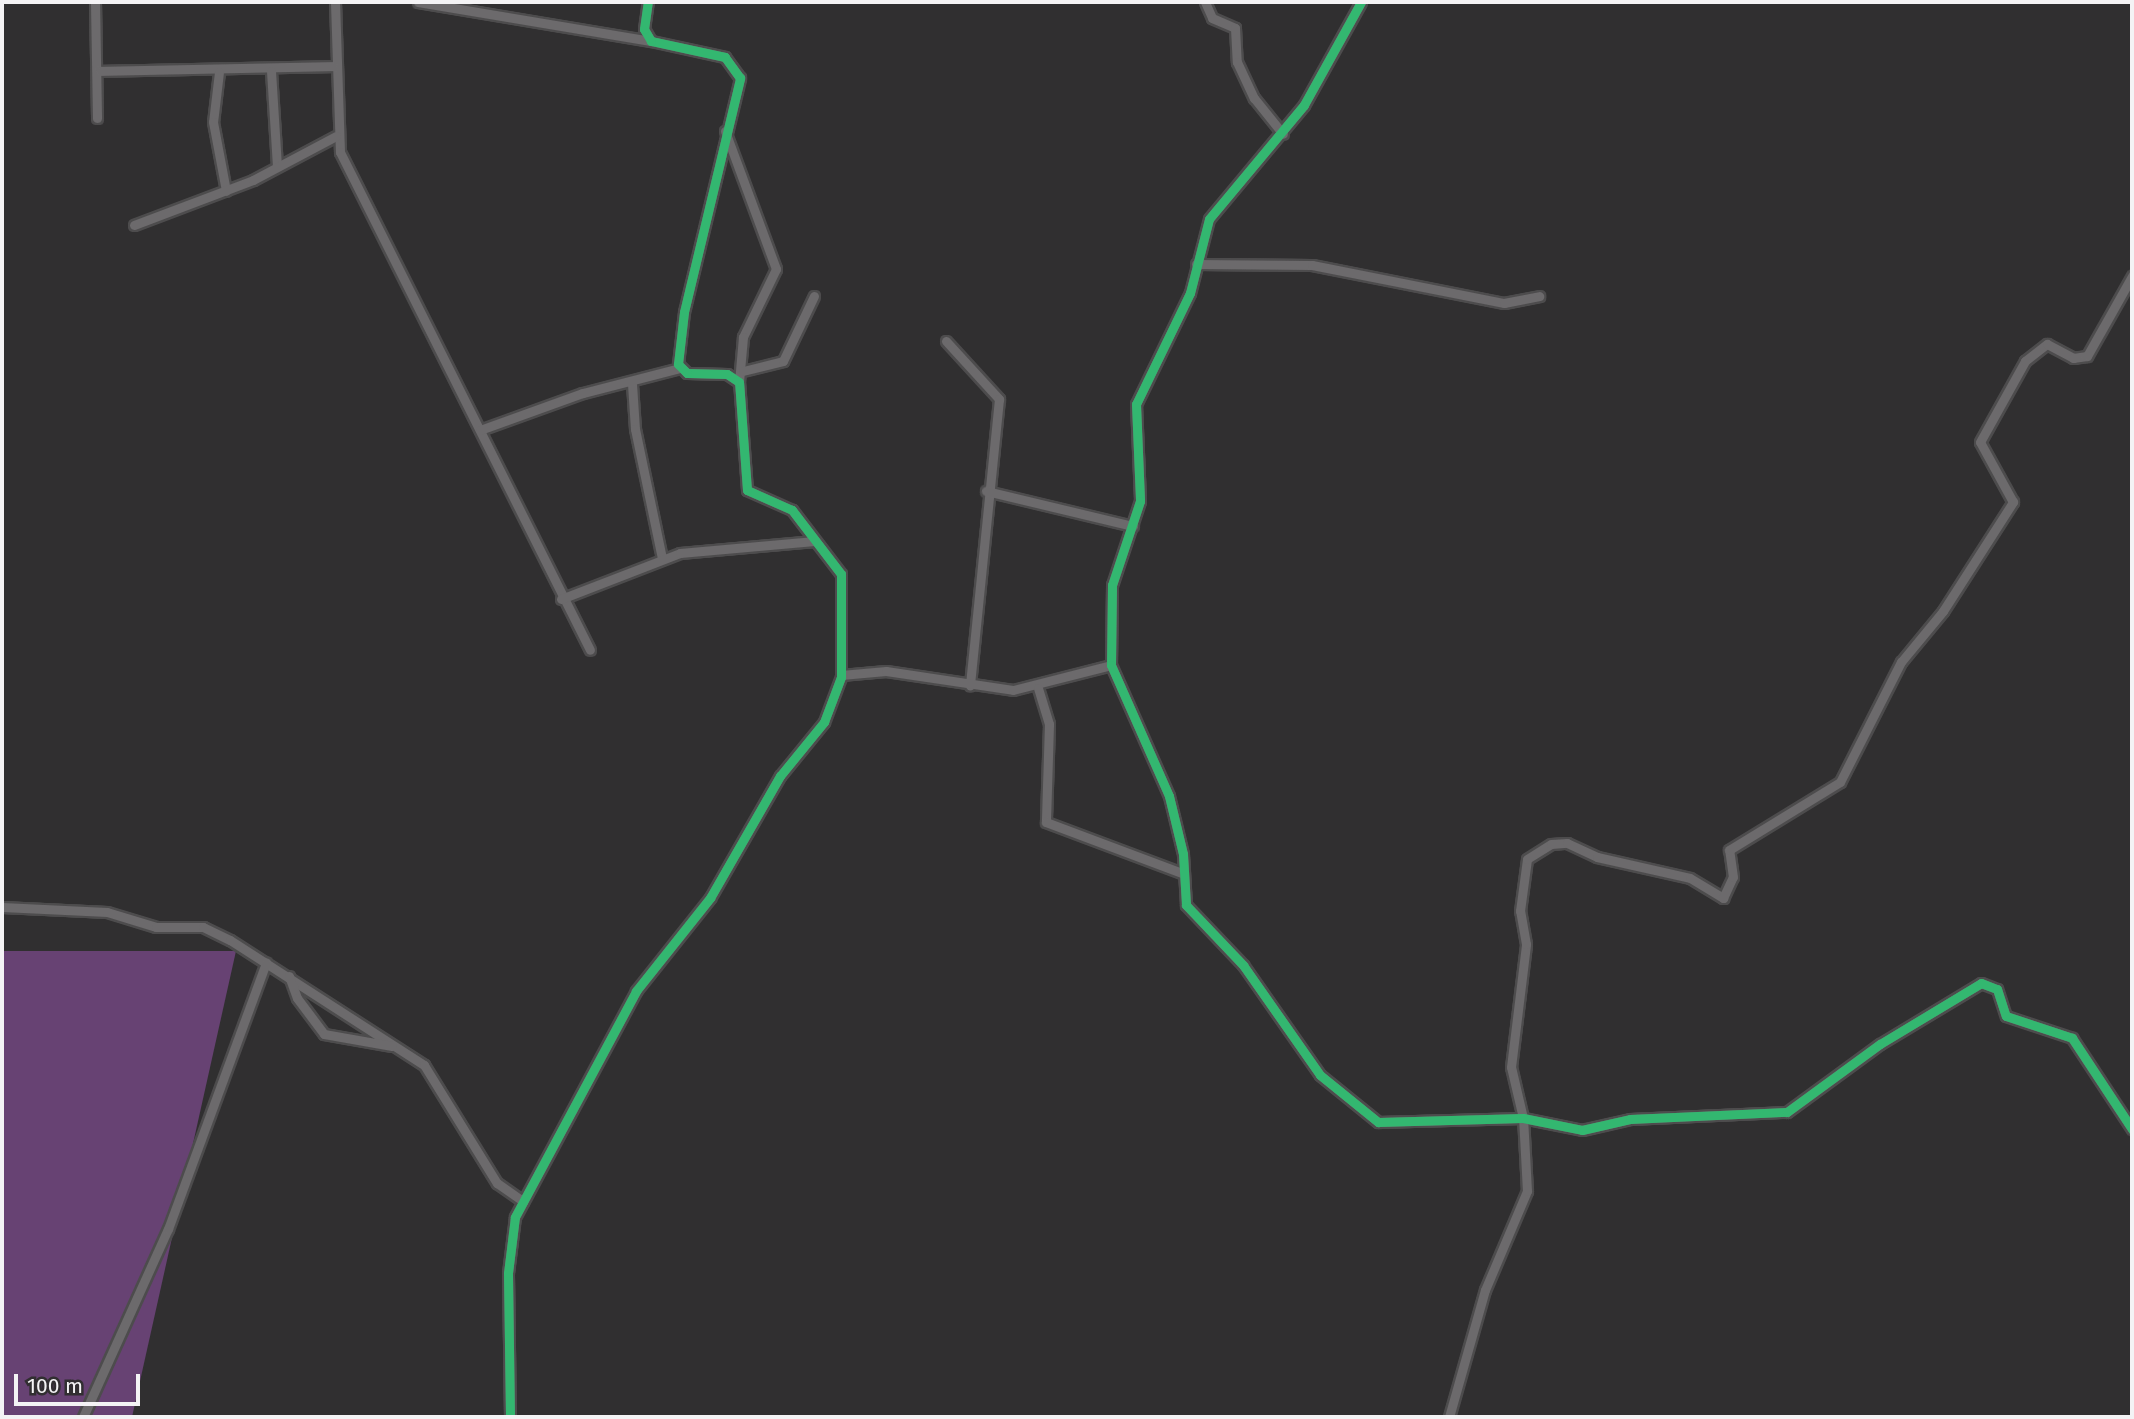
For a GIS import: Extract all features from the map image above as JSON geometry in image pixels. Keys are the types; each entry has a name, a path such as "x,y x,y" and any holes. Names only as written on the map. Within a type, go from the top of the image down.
{"street":[{"path":"95,2 100,71 97,118"},
{"path":"335,2 333,65 336,136 561,599 590,650"},
{"path":"418,2 452,5 651,41 725,57 737,66 740,78 684,312 680,368"},
{"path":"648,2 644,29 651,41"},
{"path":"1205,2 1212,18 1235,28 1240,70 1283,134"},
{"path":"1361,2 1283,134 1214,212 1182,313 1136,404 1140,500 1109,601 1111,665 1169,796 1184,874 1186,905 1243,965 1320,1075 1362,1114 1387,1124 1523,1118 1583,1130 1630,1119 1787,1112 1880,1044 1981,983 1997,989 2006,1016 2072,1038 2132,1129"},
{"path":"100,71 271,71 333,65"},
{"path":"271,71 277,167"},
{"path":"219,72 213,122 226,191"},
{"path":"510,1417 509,1244 523,1201 636,991 710,898 780,776 824,722 841,675 842,577 783,503 759,500 747,490 739,382 743,371 743,337 776,269 726,131"},
{"path":"134,225 226,191 336,136"},
{"path":"1196,264 1312,265 1504,303 1539,296"},
{"path":"1449,1417 1485,1290 1524,1203 1523,1118 1511,1067 1526,944 1520,911 1527,859 1552,844 1567,843 1597,858 1690,878 1723,898 1733,877 1729,850 1840,782 1901,662 1944,611 2013,502 1980,442 2025,361 2047,344 2076,359 2087,356 2132,276"},
{"path":"743,371 783,361 814,296"},
{"path":"946,341 999,397 986,491 970,685"},
{"path":"480,430 583,393 632,384 680,368 739,382"},
{"path":"632,384 635,429 662,558"},
{"path":"986,491 1133,526"},
{"path":"561,599 662,558 745,542 814,541"},
{"path":"841,675 886,671 970,685 1038,688 1111,665"},
{"path":"1038,688 1049,724 1046,822 1184,874"},
{"path":"2,907 107,912 166,928 202,928 266,962 429,1070 494,1178 523,1201"},
{"path":"83,1417 168,1229 266,962"},
{"path":"289,976 303,1007 324,1034 396,1046"}],"shaded area":[{"path":"2,951 236,951 132,1417 2,1417"}],"cycle path":[{"path":"510,1417 508,1273 515,1217 636,991 710,898 780,776 824,722 841,677 841,574 792,510 747,490 739,382 727,374 687,373 678,364 684,312 740,78 725,57 651,41 644,29 648,2"},
{"path":"1361,2 1304,105 1209,219 1190,293 1136,404 1140,501 1112,585 1111,665 1169,796 1183,854 1186,905 1243,965 1320,1075 1378,1122 1523,1118 1582,1130 1630,1119 1787,1112 1880,1044 1981,983 1997,989 2006,1016 2072,1038 2132,1129"}]}
